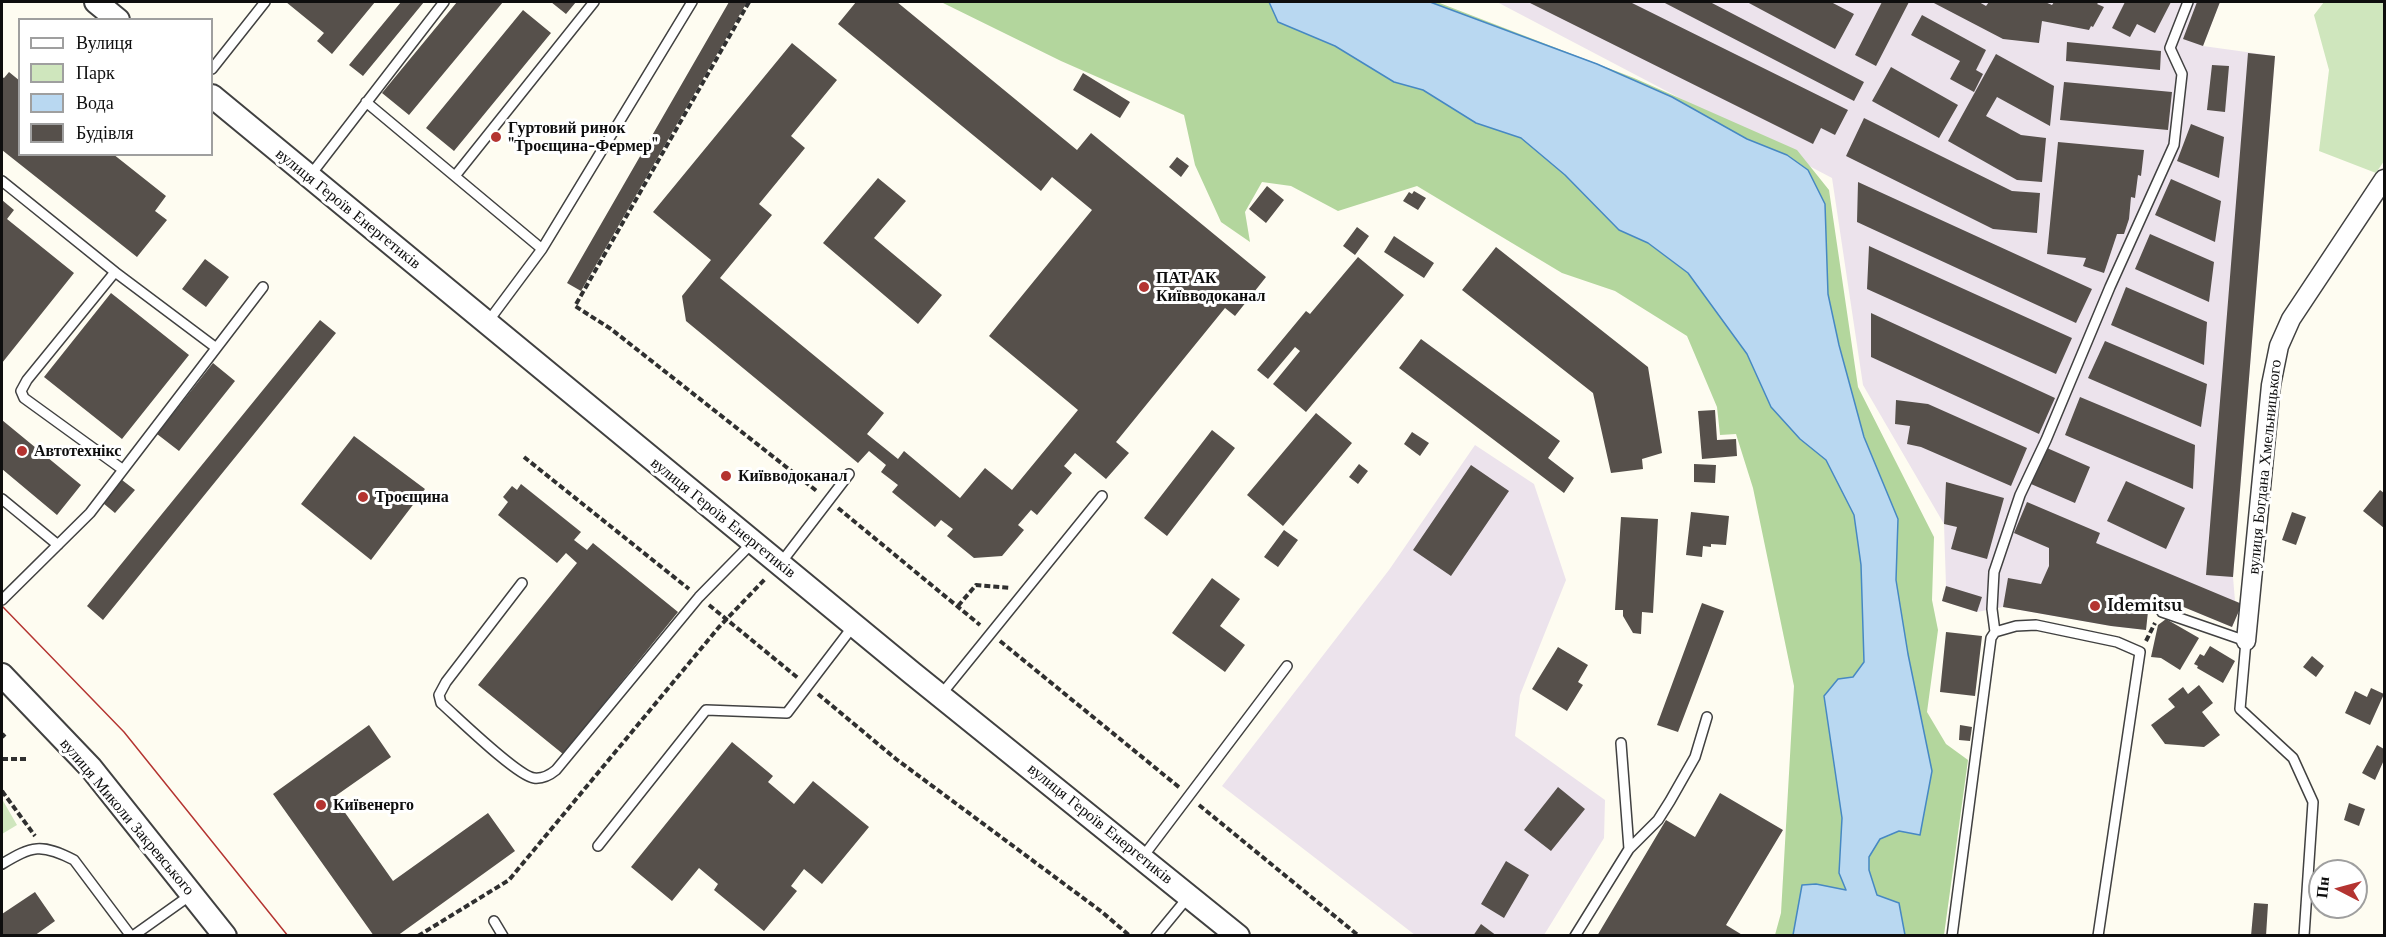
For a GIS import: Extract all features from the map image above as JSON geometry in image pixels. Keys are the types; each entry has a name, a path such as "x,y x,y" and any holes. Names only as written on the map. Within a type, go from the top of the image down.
{"street":[{"path":"96,2 116,18"},
{"name":"вулиця Героїв Енергетиків","path":"213,97 940,696 1238,936"},
{"name":"вулиця Богдана Хмельницького","path":"2246,641 2271,385 2279,346 2291,319 2385,180"},
{"name":"вулиця Миколи Закревського","path":"2,675 91,768 225,936"}],"lane":[{"path":"213,68 266,2"},
{"path":"309,177 444,2"},
{"path":"455,176 594,2"},
{"path":"487,323 542,249 692,2"},
{"path":"1952,936 1991,639 1995,632 1992,609 1994,572 2019,495 2046,440 2110,287 2174,145 2182,74 2170,48 2188,2"},
{"path":"366,102 542,249"},
{"path":"2,181 115,272 215,347"},
{"path":"115,272 27,380 21,391 24,398 122,469"},
{"path":"2,600 90,513 263,287"},
{"path":"780,564 849,474"},
{"path":"940,696 1102,496"},
{"path":"2,499 58,545"},
{"path":"522,583 446,682 439,695 441,704 516,768 534,778 548,776 556,770 699,597 753,542"},
{"path":"2162,612 2246,641 2240,709 2293,758 2313,802 2304,936"},
{"path":"598,846 706,710 787,713 854,625"},
{"path":"1995,632 2016,626 2036,625 2117,642 2140,652 2098,936"},
{"path":"1143,858 1287,666"},
{"path":"1575,936 1629,849 1658,820 1670,801 1695,757 1707,717"},
{"path":"1621,743 1629,849"},
{"path":"2,864 27,849 44,848 74,860 132,936 192,894"},
{"path":"1156,936 1189,896"},
{"path":"494,921 503,936"}],"path":[{"path":"749,2 575,306 611,329 828,500 1359,936"},
{"path":"524,457 727,619 896,759 1102,912 1130,936"},
{"path":"418,936 509,880 727,619 780,564"},
{"path":"958,606 976,585 1026,589"},
{"path":"2140,652 2162,612"},
{"path":"2,759 27,759"},
{"path":"2,791 44,848"}],"shaded area":[{"path":"1497,2 2220,2 2203,46 2275,56 2233,577 2235,601 2242,604 2232,627 2153,594 2149,602 2146,630 2003,607 1977,612 1942,601 1946,586 1944,524 1863,385 1832,178"},
{"path":"1475,445 1534,484 1566,580 1520,695 1515,736 1605,800 1604,838 1544,935 1415,935 1222,786 1389,570"}],"green space":[{"path":"941,2 1437,2 1634,78 1797,150 1829,190 1858,387 1934,537 1932,600 1938,630 1927,712 1946,744 1968,760 1944,935 1775,935 1781,913 1794,686 1753,488 1736,434 1720,435 1717,407 1687,336 1615,291 1562,273 1417,186 1338,211 1291,186 1262,182 1245,212 1250,242 1221,222 1195,165 1184,115 1061,61"},
{"path":"2324,2 2384,2 2384,161 2376,173 2319,151 2329,70 2314,15"},
{"path":"2,799 17,825 2,834"}],"water":[{"path":"1269,2 1430,2 1597,64 1672,97 1747,139 1787,155 1808,170 1825,204 1828,294 1839,345 1864,437 1898,519 1896,580 1908,654 1932,771 1920,835 1899,831 1880,839 1869,857 1869,870 1877,895 1899,903 1905,935 1793,935 1802,885 1816,884 1846,890 1839,873 1842,818 1824,696 1838,679 1853,677 1864,662 1861,565 1854,515 1826,460 1800,439 1771,407 1747,354 1688,273 1648,243 1619,230 1565,175 1521,138 1476,123 1423,90 1394,82 1335,46 1278,22"}],"building":[{"path":"286,2 375,2 332,54 317,41 324,33"},
{"path":"401,2 424,2 363,76 349,65"},
{"path":"457,2 503,2 409,115 382,93"},
{"path":"551,2 576,2 566,14"},
{"path":"729,2 747,2 581,291 567,283"},
{"name":"ПАТ АК Київводоканал","path":"856,2 897,2 1077,150 1091,133 1266,277 1235,316 1225,308 1116,442 1129,453 1106,479 1075,453 1064,466 1072,473 1037,515 1031,510 1018,525 1024,530 1002,556 974,558 947,536 953,529 941,520 935,527 892,492 898,485 881,472 886,465 869,451 858,463 686,321 682,296 711,260 653,212 792,43 837,80 791,136 805,148 759,204 772,215 720,278 884,413 867,434 898,459 904,451 960,498 985,468 1012,490 1078,410 989,336 1092,210 1052,177 1041,191 838,24"},
{"path":"1528,2 1630,2 1848,110 1835,135 1821,128 1813,144"},
{"path":"1663,2 1710,2 1864,82 1854,101"},
{"path":"1747,2 1831,2 1854,14 1835,49"},
{"path":"1882,2 1909,2 1876,66 1855,55"},
{"path":"1932,2 1979,2 1986,6 1989,2 2045,2 2052,5 2054,2 2099,2 2097,4 2104,7 2089,30 2042,21 2039,43 2003,39"},
{"path":"2125,2 2171,2 2155,33 2137,24 2130,37 2112,28"},
{"path":"2197,2 2220,2 2203,46 2183,39"},
{"path":"523,10 551,33 454,151 426,128"},
{"path":"1922,15 1986,50 1976,70 1983,74 1974,92 1950,79 1960,61 1911,35"},
{"path":"2067,42 2161,51 2160,70 2066,61"},
{"path":"2248,53 2275,56 2233,577 2206,575"},
{"path":"1996,54 2054,86 2050,126 1997,97 1986,116 2021,135 2046,138 2042,182 2017,180 1948,141"},
{"path":"2212,65 2229,66 2225,112 2207,110"},
{"path":"1891,67 1958,105 1939,138 1872,101"},
{"path":"9,72 18,79 18,156 116,156 166,196 155,211 167,220 137,257 2,150 2,77 4,78"},
{"path":"1083,73 1130,102 1120,118 1073,90"},
{"path":"2064,82 2172,92 2168,130 2060,120"},
{"path":"1864,118 2012,191 2040,193 2037,233 1993,229 1846,156"},
{"path":"2191,124 2224,137 2219,178 2177,161"},
{"path":"2058,142 2144,150 2141,176 2138,175 2135,198 2131,197 2129,219 2124,234 2117,234 2104,273 2083,266 2086,258 2047,254"},
{"path":"1177,157 1189,166 1181,177 1169,167"},
{"path":"878,178 906,201 874,238 942,295 918,324 823,243"},
{"path":"2171,179 2221,201 2215,242 2155,215"},
{"path":"1858,182 2092,289 2076,323 1857,222"},
{"path":"1267,186 1284,200 1266,223 1249,209"},
{"path":"1414,191 1426,198 1418,210 1403,201 1409,192 1412,194"},
{"path":"2,200 14,210 7,219 74,273 2,363"},
{"path":"1357,227 1369,236 1355,255 1343,246"},
{"path":"2150,234 2214,262 2209,302 2135,269"},
{"path":"1394,236 1434,263 1424,278 1384,252"},
{"path":"1869,246 2072,338 2056,374 1867,289"},
{"path":"1496,247 1648,367 1662,453 1642,459 1643,469 1611,473 1593,393 1462,290"},
{"path":"1358,257 1404,295 1306,412 1273,384 1300,351 1295,347 1268,379 1257,370 1306,311 1310,314"},
{"path":"205,259 229,277 206,307 182,289"},
{"path":"2126,287 2207,322 2204,365 2111,325"},
{"path":"111,293 189,355 122,439 44,377"},
{"path":"1871,313 2055,398 2039,434 1871,357"},
{"path":"320,320 336,333 103,620 87,606"},
{"path":"1421,339 1560,441 1548,458 1574,478 1564,493 1399,368"},
{"path":"2105,341 2207,384 2201,427 2088,378"},
{"path":"213,363 235,381 179,451 157,434"},
{"path":"2080,397 2195,445 2193,489 2065,435"},
{"path":"1896,400 1928,404 2027,448 2011,486 1921,447 1907,444 1910,426 1895,424"},
{"path":"1715,410 1717,440 1736,439 1737,456 1702,459 1698,411"},
{"path":"1316,413 1352,443 1283,526 1247,495"},
{"path":"2,420 81,485 57,515 2,469"},
{"path":"1212,430 1235,448 1167,536 1144,518"},
{"path":"1412,432 1429,443 1420,456 1404,444"},
{"name":"Троєщина","path":"354,436 425,489 371,560 301,504"},
{"path":"2047,448 2090,467 2075,503 2031,484"},
{"path":"1359,464 1368,471 1358,484 1349,477"},
{"path":"1694,464 1716,465 1715,483 1694,482"},
{"path":"1471,465 1509,491 1451,576 1413,550"},
{"path":"122,480 135,490 115,513 103,503"},
{"path":"2126,481 2185,508 2166,549 2107,521"},
{"path":"1946,482 2004,498 1987,559 1951,549 1957,527 1944,524"},
{"path":"521,484 581,532 574,540 587,550 593,543 678,612 563,754 478,685 577,563 566,553 557,563 498,515 508,502 503,497 512,486 517,490"},
{"path":"2380,490 2384,493 2384,528 2363,511"},
{"path":"2027,502 2100,533 2096,543 2242,604 2232,627 2152,594 2146,630 2003,607 2008,578 2041,584 2049,566 2049,548 2014,533"},
{"path":"1691,512 1729,516 1726,545 1703,546 1702,557 1686,555"},
{"path":"2292,512 2306,517 2296,545 2282,540"},
{"path":"1621,517 1658,519 1653,613 1642,612 1641,634 1633,633 1623,616 1623,610 1615,610"},
{"path":"1284,530 1298,540 1278,567 1264,557"},
{"path":"1212,578 1240,599 1220,626 1245,645 1225,672 1172,633"},
{"path":"1946,586 1982,597 1977,612 1942,601"},
{"path":"1702,603 1724,611 1678,732 1657,725"},
{"path":"2166,619 2199,638 2180,670 2161,658 2151,657 2158,625"},
{"path":"1946,632 1982,636 1975,696 1940,692"},
{"path":"2210,646 2235,661 2223,683 2194,664 2200,654 2204,656"},
{"path":"1558,647 1588,665 1578,682 1583,685 1567,711 1532,689"},
{"path":"2312,656 2324,666 2316,677 2303,667"},
{"path":"2199,685 2213,703 2202,712 2220,735 2204,747 2165,744 2151,725 2175,707 2168,699 2183,687 2188,694"},
{"path":"2371,688 2384,694 2370,725 2345,713 2355,691 2367,697"},
{"path":"369,725 391,757 334,797 393,881 488,813 515,851 397,936 374,936 273,794"},
{"path":"1960,725 1972,727 1970,741 1959,740"},
{"path":"732,742 773,776 768,782 794,804 813,781 869,827 822,884 804,869 791,886 797,891 764,931 714,890 718,884 699,868 672,901 631,867"},
{"path":"2377,745 2384,749 2384,760 2375,780 2362,773"},
{"path":"1558,787 1585,809 1551,851 1524,830"},
{"path":"1720,793 1783,830 1726,925 1744,936 1597,936 1666,820 1695,837"},
{"path":"2349,803 2365,809 2359,826 2344,820"},
{"path":"1506,861 1529,875 1504,918 1481,904"},
{"path":"35,892 55,921 34,936 2,936 2,914"},
{"path":"2254,903 2268,904 2266,936 2251,936"},
{"path":"1481,924 1497,936 1473,936"}],"tram line":[{"path":"2,606 124,732 288,936"}],"place":[{"name":"Гуртовий ринок \"Троєщина-Фермер\"","path":"496,137"},
{"name":"ПАТ АК Київводоканал","path":"1144,287"},
{"name":"Автотехнікс","path":"22,451"},
{"name":"Київводоканал","path":"726,476"},
{"name":"Троєщина","path":"363,497"},
{"name":"Idemitsu","path":"2095,606"},
{"name":"Київенерго","path":"321,805"}]}
